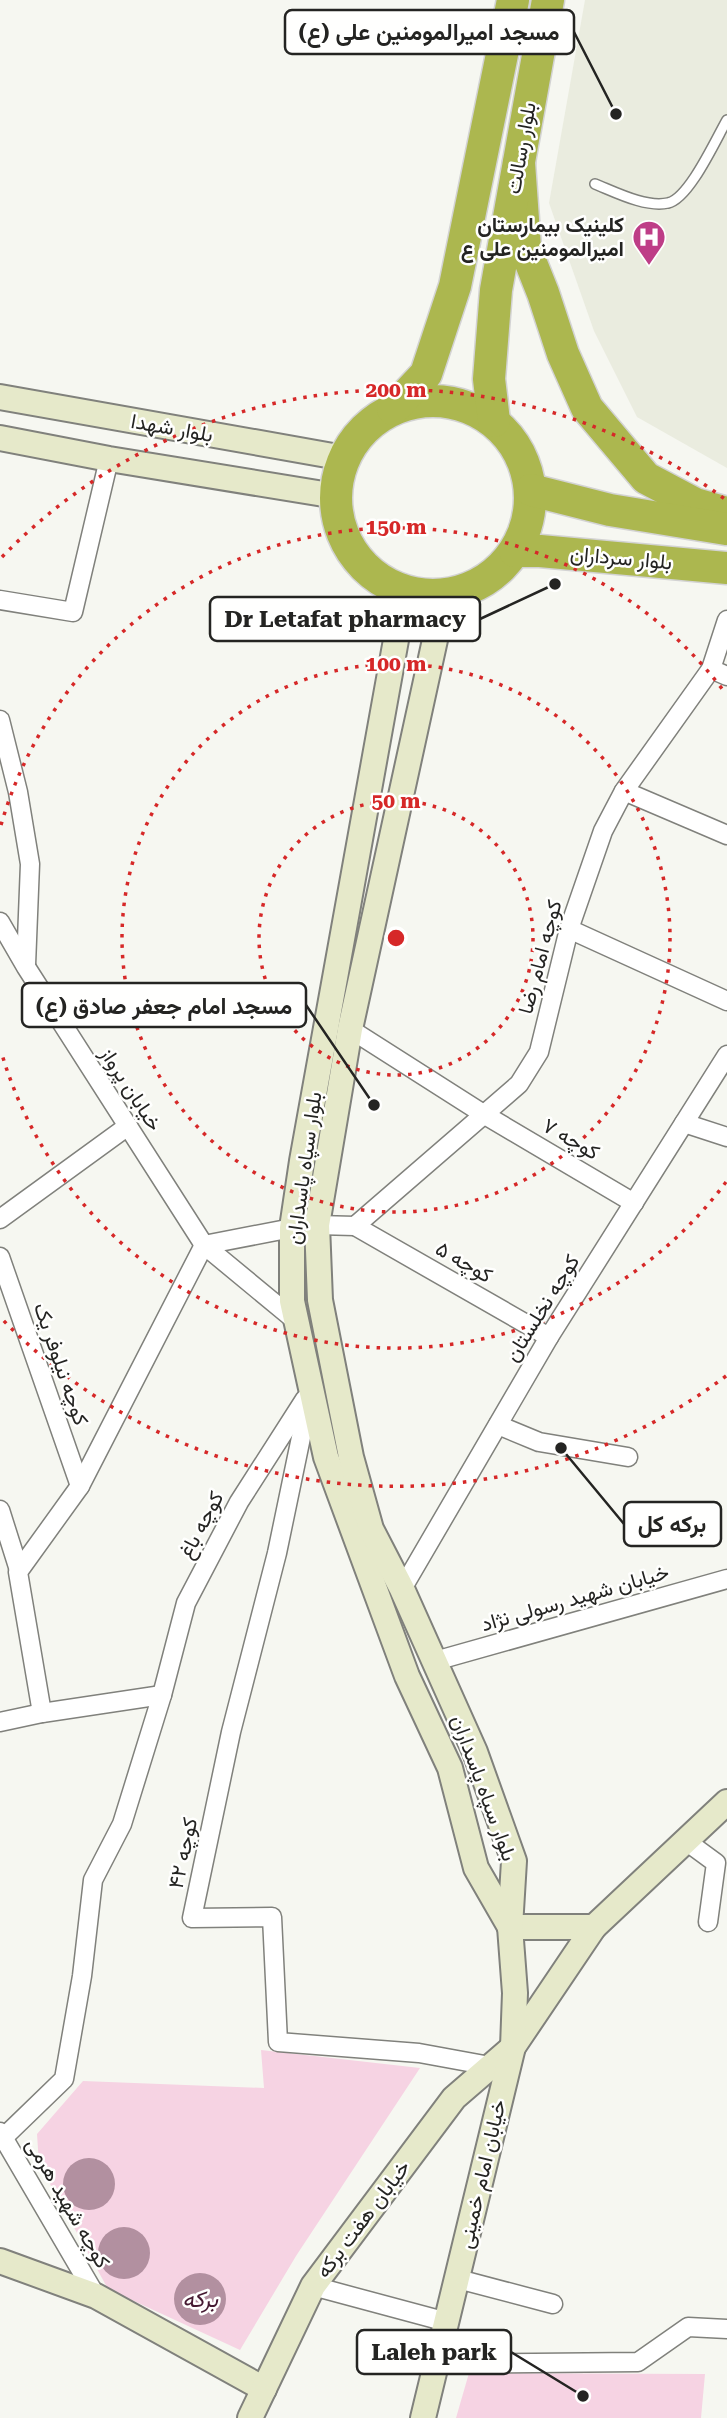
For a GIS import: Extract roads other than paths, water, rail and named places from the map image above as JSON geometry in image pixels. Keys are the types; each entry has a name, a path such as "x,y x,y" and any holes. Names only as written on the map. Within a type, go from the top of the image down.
{"highway":[{"name":"بلوار رسالت","path":"494,421 489,379 496,290 548,0"},
{"path":"393,410 426,374 455,286 508,1"},
{"path":"519,163 525,247 563,354 587,408 646,478 695,504 727,513"},
{"path":"418,401 445,401 471,408 494,421 519,452 525,464 531,490 530,512 525,532 515,551 485,580 466,589 445,594 418,594 405,590 368,570 354,554 344,536 336,496 344,458 356,438 373,422 393,410 418,401"},
{"name":"بلوار سرداران","path":"531,490 610,510 727,529"},
{"path":"609,557 596,546 594,531 600,518 610,510"},
{"name":"بلوار سرداران","path":"515,551 727,568"}],"main road":[{"name":"بلوار شهدا","path":"0,397 344,458"},
{"name":"بلوار شهدا","path":"0,438 109,459 336,496"},
{"name":"بلوار سپاه پاسداران","path":"405,590 292,1228 292,1301 326,1457 407,1676 450,1768 475,1868 510,1927"},
{"name":"بلوار سپاه پاسداران","path":"445,594 350,1029 317,1225 320,1300 351,1457 371,1529 402,1589 475,1752 514,1861 510,1927"},
{"path":"513,2046 594,1927 727,1802"},
{"path":"510,1927 594,1927"},
{"name":"خیابان امام خمینی","path":"423,2418 513,2046 515,1993 510,1927"},
{"name":"خیابان هفت برکه","path":"250,2418 313,2286 454,2098 513,2046"},
{"path":"2,2266 96,2296 264,2389"}],"street":[{"path":"0,600 73,612 109,459"},
{"name":"کوچه امام رضا","path":"355,1226 519,1084 539,1052 569,929 603,831 624,791 719,673 727,620"},
{"path":"0,720 18,792 30,864 26,967"},
{"path":"624,791 727,835"},
{"name":"خیابان پرواز","path":"0,922 26,967 204,1244 296,1321"},
{"path":"569,929 727,1000"},
{"name":"کوچه ۷","path":"350,1029 485,1115 634,1203"},
{"name":"کوچه نخلستان","path":"402,1589 550,1338 727,1055"},
{"path":"684,1123 727,1137"},
{"path":"0,1219 128,1126"},
{"path":"317,1225 355,1226"},
{"name":"کوچه ۵","path":"355,1226 550,1338"},
{"path":"19,1570 80,1486 204,1244 292,1228"},
{"name":"کوچه نیلوفر یک","path":"0,1257 80,1486"},
{"name":"کوچه باغ","path":"2,2135 64,2079 82,1976 93,1880 122,1824 162,1695 186,1603 239,1502 310,1391"},
{"name":"کوچه ۴۲","path":"310,1391 277,1553 231,1732 192,1918 272,1917 278,2042 419,2053 490,2066"},
{"path":"498,1425 539,1442 628,1457"},
{"path":"0,1510 19,1570 42,1713"},
{"name":"خیابان شهید رسولی نژاد","path":"435,1661 727,1579"},
{"path":"0,1723 42,1713 162,1695"},
{"path":"686,1841 716,1863 708,1922"},
{"name":"کوچه شهید هرمی","path":"2,2135 96,2296"},
{"path":"458,2280 553,2304"},
{"path":"313,2286 447,2322"},
{"path":"437,2364 638,2362 688,2327 727,2329"}],"lane":[{"path":"595,184 636,201 669,204 685,193 727,120"}],"water":[{"path":"89,2158 99,2160 107,2166 113,2174 113,2194 107,2202 99,2208 89,2210 79,2208 71,2202 65,2194 63,2184 65,2174 71,2166 79,2160"},
{"name":"برکه","path":"124,2227 134,2229 142,2235 148,2243 148,2263 142,2271 134,2277 124,2279 114,2277 106,2271 100,2263 98,2253 100,2243 106,2235 114,2229"},
{"name":"برکه","path":"200,2273 210,2275 218,2281 224,2289 224,2309 218,2317 210,2323 200,2325 190,2323 182,2317 176,2309 174,2299 176,2289 182,2281 190,2275"}],"place":[{"name":"مسجد امیرالمومنین علی (ع)","path":"616,114"},
{"name":"کلینیک بیمارستان امیرالمومنین علی ع","path":"649,267"},
{"name":"Dr Letafat pharmacy","path":"555,584"},
{"name":"مسجد امام جعفر صادق (ع)","path":"374,1105"},
{"name":"برکه کل","path":"561,1448"},
{"name":"Laleh park","path":"583,2396"}]}
